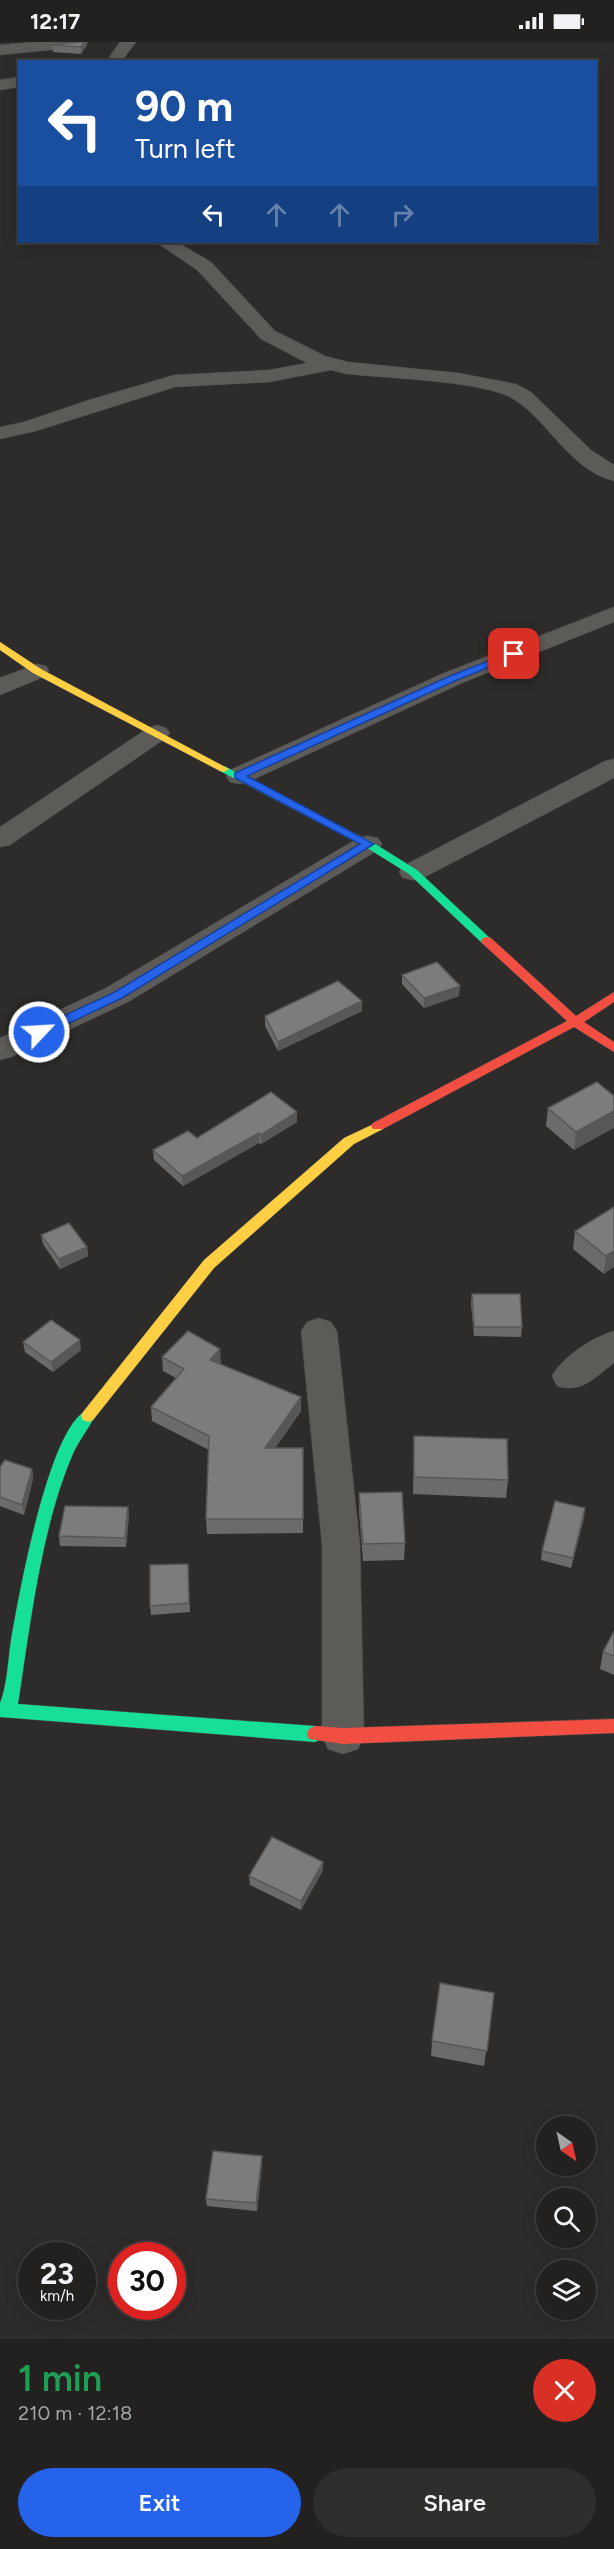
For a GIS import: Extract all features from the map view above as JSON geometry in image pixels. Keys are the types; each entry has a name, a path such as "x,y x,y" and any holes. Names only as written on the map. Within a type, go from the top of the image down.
{"street":[{"path":"0,50 80,42"},
{"path":"115,60 128,42"},
{"path":"0,85 18,82"},
{"path":"167,243 204,266 268,335 318,360 347,368 458,379 509,388 524,396 583,455 614,474"},
{"path":"0,433 29,427 174,381 269,376 332,364"},
{"path":"238,776 453,678 614,614"},
{"path":"0,645 37,671 368,844 413,872 575,1022 614,1048"},
{"path":"0,687 37,671"},
{"path":"0,839 158,733"},
{"path":"413,872 614,767"},
{"path":"0,1050 117,995 368,844"},
{"path":"614,996 575,1022 349,1141 209,1264 76,1431 56,1473 32,1566 4,1711 343,1736 614,1726"},
{"path":"319,1331 341,1545 343,1736"},
{"path":"570,1376 614,1344"}],"building":[{"path":"84,42 81,47 52,45"},
{"path":"437,962 460,986 424,998 402,975"},
{"path":"338,981 362,1001 278,1042 265,1016"},
{"path":"597,1082 614,1096 614,1111 576,1132 548,1108"},
{"path":"271,1092 297,1112 261,1135 259,1133 182,1176 153,1150 188,1131 197,1138"},
{"path":"614,1207 614,1251 606,1256 575,1231"},
{"path":"69,1223 87,1247 59,1259 41,1235"},
{"path":"472,1294 520,1294 522,1327 474,1327"},
{"path":"51,1320 80,1340 51,1362 23,1342"},
{"path":"188,1331 220,1349 210,1360 301,1397 265,1448 303,1448 303,1519 206,1519 209,1436 151,1407 184,1369 162,1357"},
{"path":"414,1436 507,1439 508,1480 414,1477"},
{"path":"5,1460 32,1469 22,1505 0,1497 0,1467"},
{"path":"402,1492 405,1543 363,1544 359,1493"},
{"path":"555,1501 585,1508 573,1558 542,1551"},
{"path":"65,1506 128,1507 125,1538 59,1536"},
{"path":"188,1564 189,1603 150,1606 150,1565"},
{"path":"614,1631 614,1656 603,1652"},
{"path":"272,1837 323,1862 301,1901 249,1876"},
{"path":"440,1983 494,1993 487,2051 432,2041"},
{"path":"213,2151 262,2156 256,2203 206,2199"}],"traffic: fast":[{"path":"224,769 368,844 413,872 487,941"},
{"path":"8,1711 37,1548 51,1496 71,1441 88,1416"},
{"path":"0,1710 315,1734"}],"traffic: slow":[{"path":"0,645 37,671 224,769"},
{"path":"88,1416 209,1264 349,1141 378,1126"}],"traffic: jam":[{"path":"487,941 575,1022 614,1048"},
{"path":"378,1126 575,1022 614,996"},
{"path":"315,1734 343,1736 614,1726"}],"route":[{"path":"39,1032 117,995 368,844 238,776 453,678 514,654"}]}
